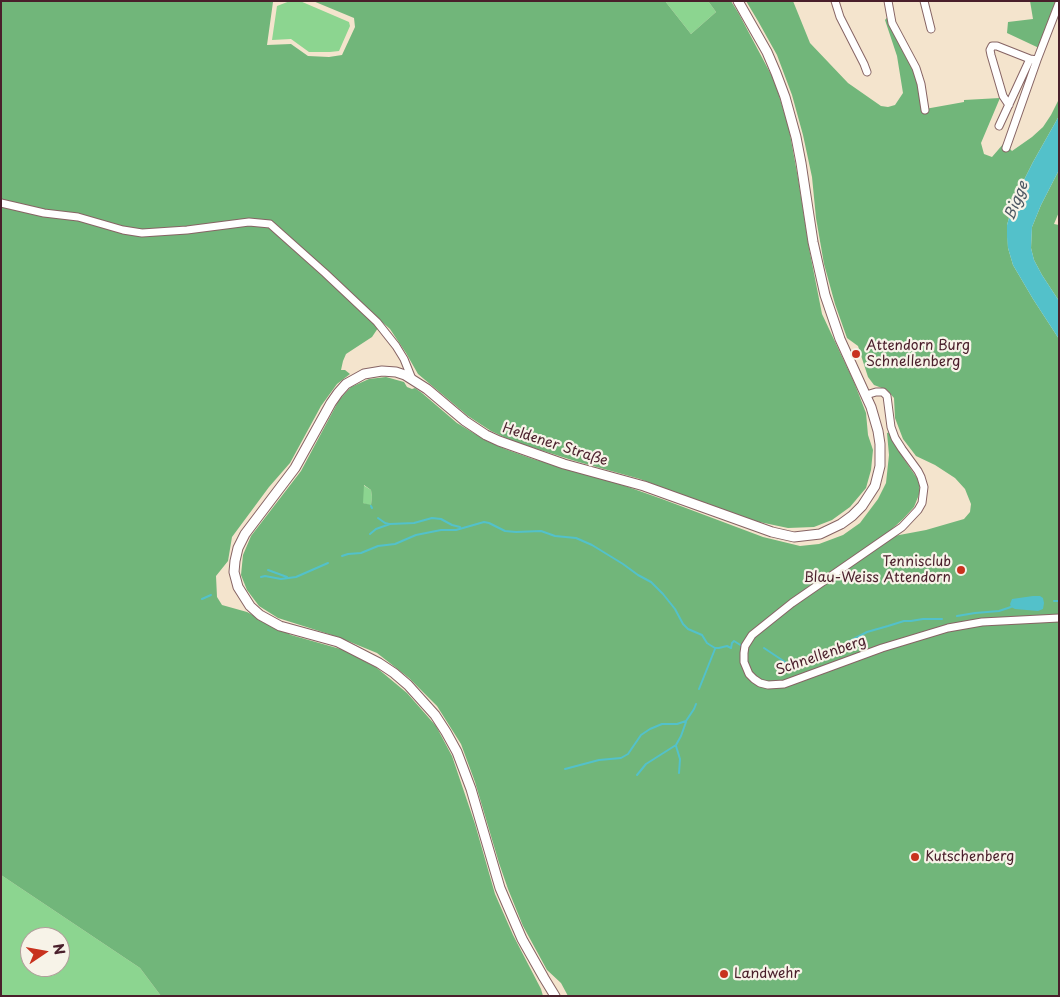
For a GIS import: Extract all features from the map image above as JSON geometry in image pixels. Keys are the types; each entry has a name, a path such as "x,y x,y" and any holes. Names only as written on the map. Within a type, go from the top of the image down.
{"main road":[{"name":"Heldener Straße","path":"555,996 522,939 500,888 468,780 457,752 435,715 408,685 373,659 338,642 280,626 260,616 250,606 238,587 234,572 238,548 245,534 295,468 331,403 346,384 364,374 382,371 396,372 412,379 427,389 465,422 499,442 564,464 644,486 763,529 794,537 820,534 841,524 862,506 875,486 880,466 880,444 875,420 866,395 840,339 825,295 812,242 800,154 785,97 767,52 738,1"}],"street":[{"path":"835,1 840,17 864,64 866,72"},
{"path":"888,1 892,23 916,68 921,84 925,110"},
{"path":"924,1 931,29"},
{"path":"999,126 1033,60 1059,3"},
{"path":"1009,105 1003,96 990,50 992,46 998,46 1033,60"},
{"path":"1006,148 1033,60"},
{"path":"1,203 44,213 78,217 123,230 142,233 187,230 250,222 270,224 377,322 404,359 412,379"},
{"name":"Schnellenberg","path":"866,395 882,392 887,396 891,427 895,438 921,477 924,487 922,503 902,527 792,603 752,635 745,646 744,653 744,662 749,674 760,683 768,685 784,684 834,664 948,628 982,622 1059,618"}],"green space":[{"path":"1,1 274,1 267,45 291,44 308,56 329,57 342,55 355,27 354,18 313,1 665,1 691,34 716,12 708,1 731,1 739,14 775,82 789,129 822,314 854,382 866,413 868,435 873,450 871,470 866,488 850,507 832,520 814,527 788,528 745,519 640,479 512,441 491,431 468,416 418,374 390,329 381,321 372,337 346,354 341,370 345,370 350,374 337,384 321,406 290,463 269,487 232,537 228,561 216,576 217,597 222,605 247,612 291,635 344,650 377,668 407,693 436,726 452,756 475,824 495,894 543,996 161,996 140,968 1,875"},
{"path":"290,1 300,1 349,22 350,26 339,51 309,52 291,39 272,40 277,6"},
{"path":"665,1 708,1 716,12 691,34"},
{"path":"746,1 793,1 810,43 848,83 881,106 888,107 895,105 903,93 897,56 885,20 890,14 910,55 925,109 964,102 964,100 1000,98 981,143 984,154 992,157 1004,143 1012,151 1032,137 1043,127 1059,99 1059,116 1014,200 1007,225 1008,248 1013,265 1059,339 1059,996 568,996 561,983 547,970 523,926 499,863 475,782 461,744 437,706 409,678 377,653 338,637 278,618 259,606 247,590 241,575 243,555 251,536 301,471 339,400 351,387 369,379 386,377 404,382 407,387 412,389 415,388 457,423 485,440 505,449 614,482 763,537 800,546 819,544 843,535 860,523 878,499 886,483 889,455 887,433 890,432 904,459 919,481 920,492 914,507 892,529 894,536 926,530 964,519 970,512 971,504 965,489 955,478 916,456 903,439 895,418 894,398 887,390 874,385 868,377 858,346 847,338 824,264 816,218 812,177 792,95 777,55","holes":["364,485 371,490 371,505 363,503"]},
{"path":"1030,1 1056,1 1039,48 1007,33 1008,22 1033,19"},
{"path":"1059,170 1059,212 1054,224 1059,225 1059,301 1034,260 1031,248 1032,227"},
{"path":"363,485 371,490 371,506 363,503"},
{"path":"1,875 140,968 161,996 1,996"}],"water":[{"name":"Bigge","path":"1059,116 1059,170 1032,227 1031,248 1034,260 1059,301 1059,339 1013,265 1008,248 1007,225 1014,200"},
{"path":"1033,596 1043,598 1043,609 1038,611 1011,607 1012,599"}],"waterway":[{"path":"378,518 389,524"},
{"path":"370,534 376,529 390,524 414,523 432,518 441,519 460,527"},
{"path":"342,556 361,553 378,546 395,544 416,535 441,530 456,530 484,522 505,531 541,531 555,536 576,538 592,545 651,582 675,609 683,624 688,629 702,635 710,645 715,648 727,646 731,648 734,641 742,646"},
{"path":"261,577 281,579 296,577 328,563"},
{"path":"268,570 287,577"},
{"path":"202,599 211,595"},
{"path":"1054,601 1059,601"},
{"path":"957,616 999,611 1011,607"},
{"path":"764,648 791,666 820,658 867,632 904,621 942,619"},
{"path":"699,689 715,649"},
{"path":"565,769 599,760 621,758 628,754 641,735 650,729 662,724 677,724 686,721 696,704"},
{"path":"637,775 646,764 676,745 686,722"},
{"path":"676,746 680,759 679,773"}],"place":[{"name":"Attendorn Burg Schnellenberg","path":"856,354"},
{"name":"Tennisclub Blau-Weiss Attendorn","path":"961,570"},
{"name":"Kutschenberg","path":"915,857"},
{"name":"Landwehr","path":"724,974"}]}
